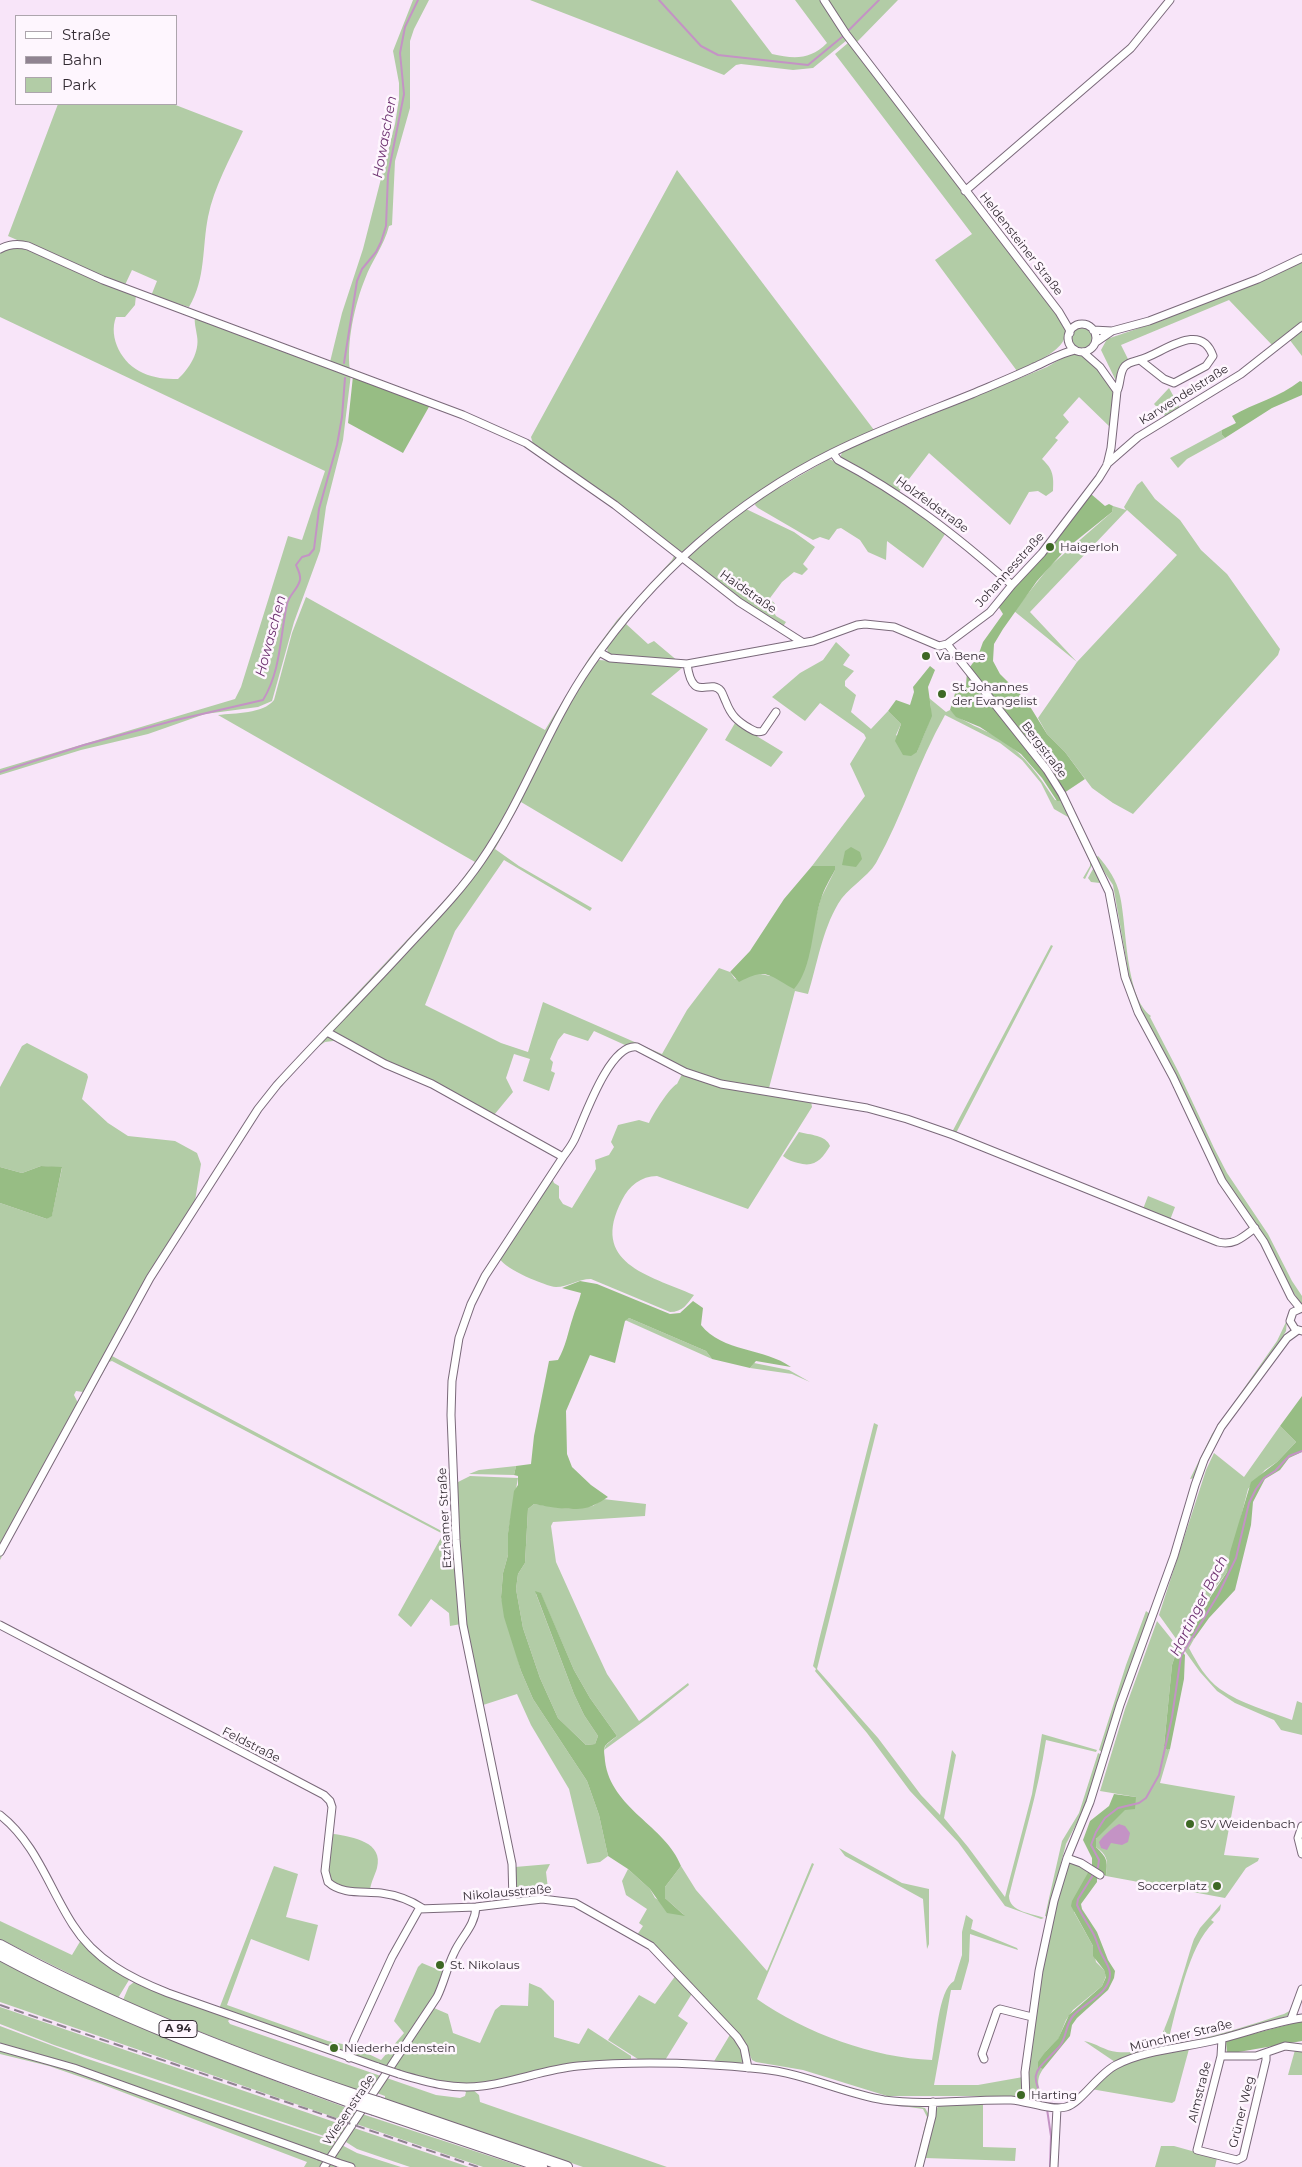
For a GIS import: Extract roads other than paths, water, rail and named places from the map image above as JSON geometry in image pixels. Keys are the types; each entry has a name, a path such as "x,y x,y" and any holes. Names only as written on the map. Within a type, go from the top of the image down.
{"highway":[{"name":"A 94","path":"0,1945 84,1987 183,2032 357,2100"},
{"name":"A 94","path":"0,1955 141,2023 231,2059 568,2167"},
{"name":"A 94","path":"376,2106 542,2167"}],"street":[{"name":"Heldensteiner Straße","path":"824,0 846,34 1059,312"},
{"path":"965,191 1131,48 1170,0"},
{"name":"Haidstraße","path":"0,249 16,244 28,246 103,280 420,399 515,437 615,505 739,602 802,642"},
{"path":"1059,312 1078,325 1088,326 1094,330 1112,331 1173,313 1258,279 1302,258"},
{"path":"1059,312 1069,329 1070,344 1100,367 1117,392"},
{"path":"1059,354 1078,325"},
{"name":"Karwendelstraße","path":"1106,465 1138,437 1240,374 1301,327"},
{"path":"1094,330 1100,367"},
{"path":"0,1552 169,1246 258,1109 277,1085 460,890 482,861 559,715 599,652 630,613 682,558 750,502 833,453 1013,377 1059,354 1079,351 1095,344 1112,331"},
{"path":"1191,338 1204,343 1213,356 1206,366 1174,383 1164,379 1140,360 1191,338"},
{"name":"Johannesstraße","path":"946,644 990,612 1054,538 1097,481 1106,465 1111,448 1117,392 1125,366 1132,361 1140,360"},
{"name":"Holzfeldstraße","path":"833,453 838,460 886,486 949,530 1012,585"},
{"path":"599,652 610,658 687,664 824,639 857,625 876,624 899,629 939,646 946,644"},
{"name":"Bergstraße","path":"946,644 1047,770 1062,794 1109,892 1125,977 1136,1006 1173,1077 1222,1181 1264,1242 1291,1297"},
{"path":"687,664 690,678 695,686 700,688 715,687 720,690 732,715 755,731 763,731 776,712"},
{"path":"327,1032 385,1064 432,1084 563,1156"},
{"name":"Etzhamer Straße","path":"513,1902 512,1864 463,1625 456,1531 452,1381 460,1332 478,1289 574,1141 601,1079 624,1050 630,1046 637,1047 686,1072 721,1084 859,1107 907,1119 952,1135 1218,1242 1227,1244 1236,1242 1255,1228"},
{"path":"1291,1297 1301,1308 1293,1312"},
{"path":"1026,2102 1025,2072 1043,1947 1071,1839 1087,1810 1120,1705 1174,1556 1204,1460 1221,1427 1287,1338 1297,1329 1290,1318 1293,1312 1291,1297"},
{"name":"Feldstraße","path":"0,1625 324,1795 330,1801 332,1807 325,1871 328,1882 336,1887 350,1891 389,1894 410,1901 422,1908"},
{"path":"0,1814 32,1850 74,1926 88,1945 113,1966 153,1987 349,2058 434,2084 465,2087 498,2083 566,2068 593,2065 676,2065 775,2070 803,2076 886,2100 933,2102 994,2100 1039,2104 1053,2107 1054,2167"},
{"path":"1302,1826 1298,1838 1302,1854"},
{"path":"1067,1858 1081,1863 1100,1875"},
{"name":"Nikolausstraße","path":"422,1908 476,1907 542,1899 570,1902 651,1946 737,2037 746,2052 748,2068"},
{"name":"Wiesenstraße","path":"324,2167 437,1997 454,1952 474,1920 476,1907"},
{"path":"349,2058 354,2040 395,1949 416,1912 422,1908"},
{"path":"1291,2019 1302,1988"},
{"path":"984,2059 982,2054 997,2011 1032,2017"},
{"name":"Münchner Straße","path":"1053,2107 1066,2107 1074,2103 1103,2074 1118,2064 1141,2056 1222,2039 1291,2019 1302,2018"},
{"name":"Almstraße","path":"1197,2150 1221,2056 1222,2039"},
{"path":"1221,2056 1246,2057 1266,2053 1285,2046 1302,2048"},
{"path":"0,2047 74,2068 351,2167"},
{"name":"Grüner Weg","path":"1197,2150 1236,2160 1243,2157 1266,2060 1266,2053"},
{"path":"919,2167 932,2116 933,2102"}],"waterway":[{"name":"Howaschen","path":"344,363 357,281 362,269 376,252 386,226 388,175 404,94 400,53 405,27 418,0"},
{"name":"Howaschen","path":"659,0 701,46 718,55 808,65 842,37"},
{"name":"Howaschen","path":"849,30 879,0"},
{"name":"Howaschen","path":"0,772 84,745 176,720 263,700 277,665 287,604 300,580 300,574 296,565 302,557 309,555 314,549 319,509 337,445 342,417 345,378"},
{"name":"Hartinger Bach","path":"1045,2105 1037,2085 1037,2073 1062,2043 1073,2016 1096,1998 1109,1981 1110,1971 1108,1966 1094,1935 1077,1905 1078,1899 1098,1867 1099,1860 1091,1845 1096,1832 1105,1818 1118,1808 1139,1803 1146,1798 1159,1775 1172,1717 1181,1656 1218,1595 1236,1558 1249,1503 1256,1489 1264,1478 1275,1471 1289,1456 1302,1451"},
{"name":"Hartinger Bach","path":"1047,2109 1051,2136 1050,2167"}],"railway":[{"path":"0,2005 478,2167"}],"place":[{"name":"Haigerloh","path":"1050,547"},
{"name":"Va Bene","path":"926,656"},
{"name":"St. Johannes der Evangelist","path":"942,694"},
{"name":"SV Weidenbach","path":"1190,1824"},
{"name":"Soccerplatz","path":"1217,1886"},
{"name":"St. Nikolaus","path":"440,1965"},
{"name":"Niederheldenstein","path":"334,2048"},
{"name":"Harting","path":"1021,2095"}]}
